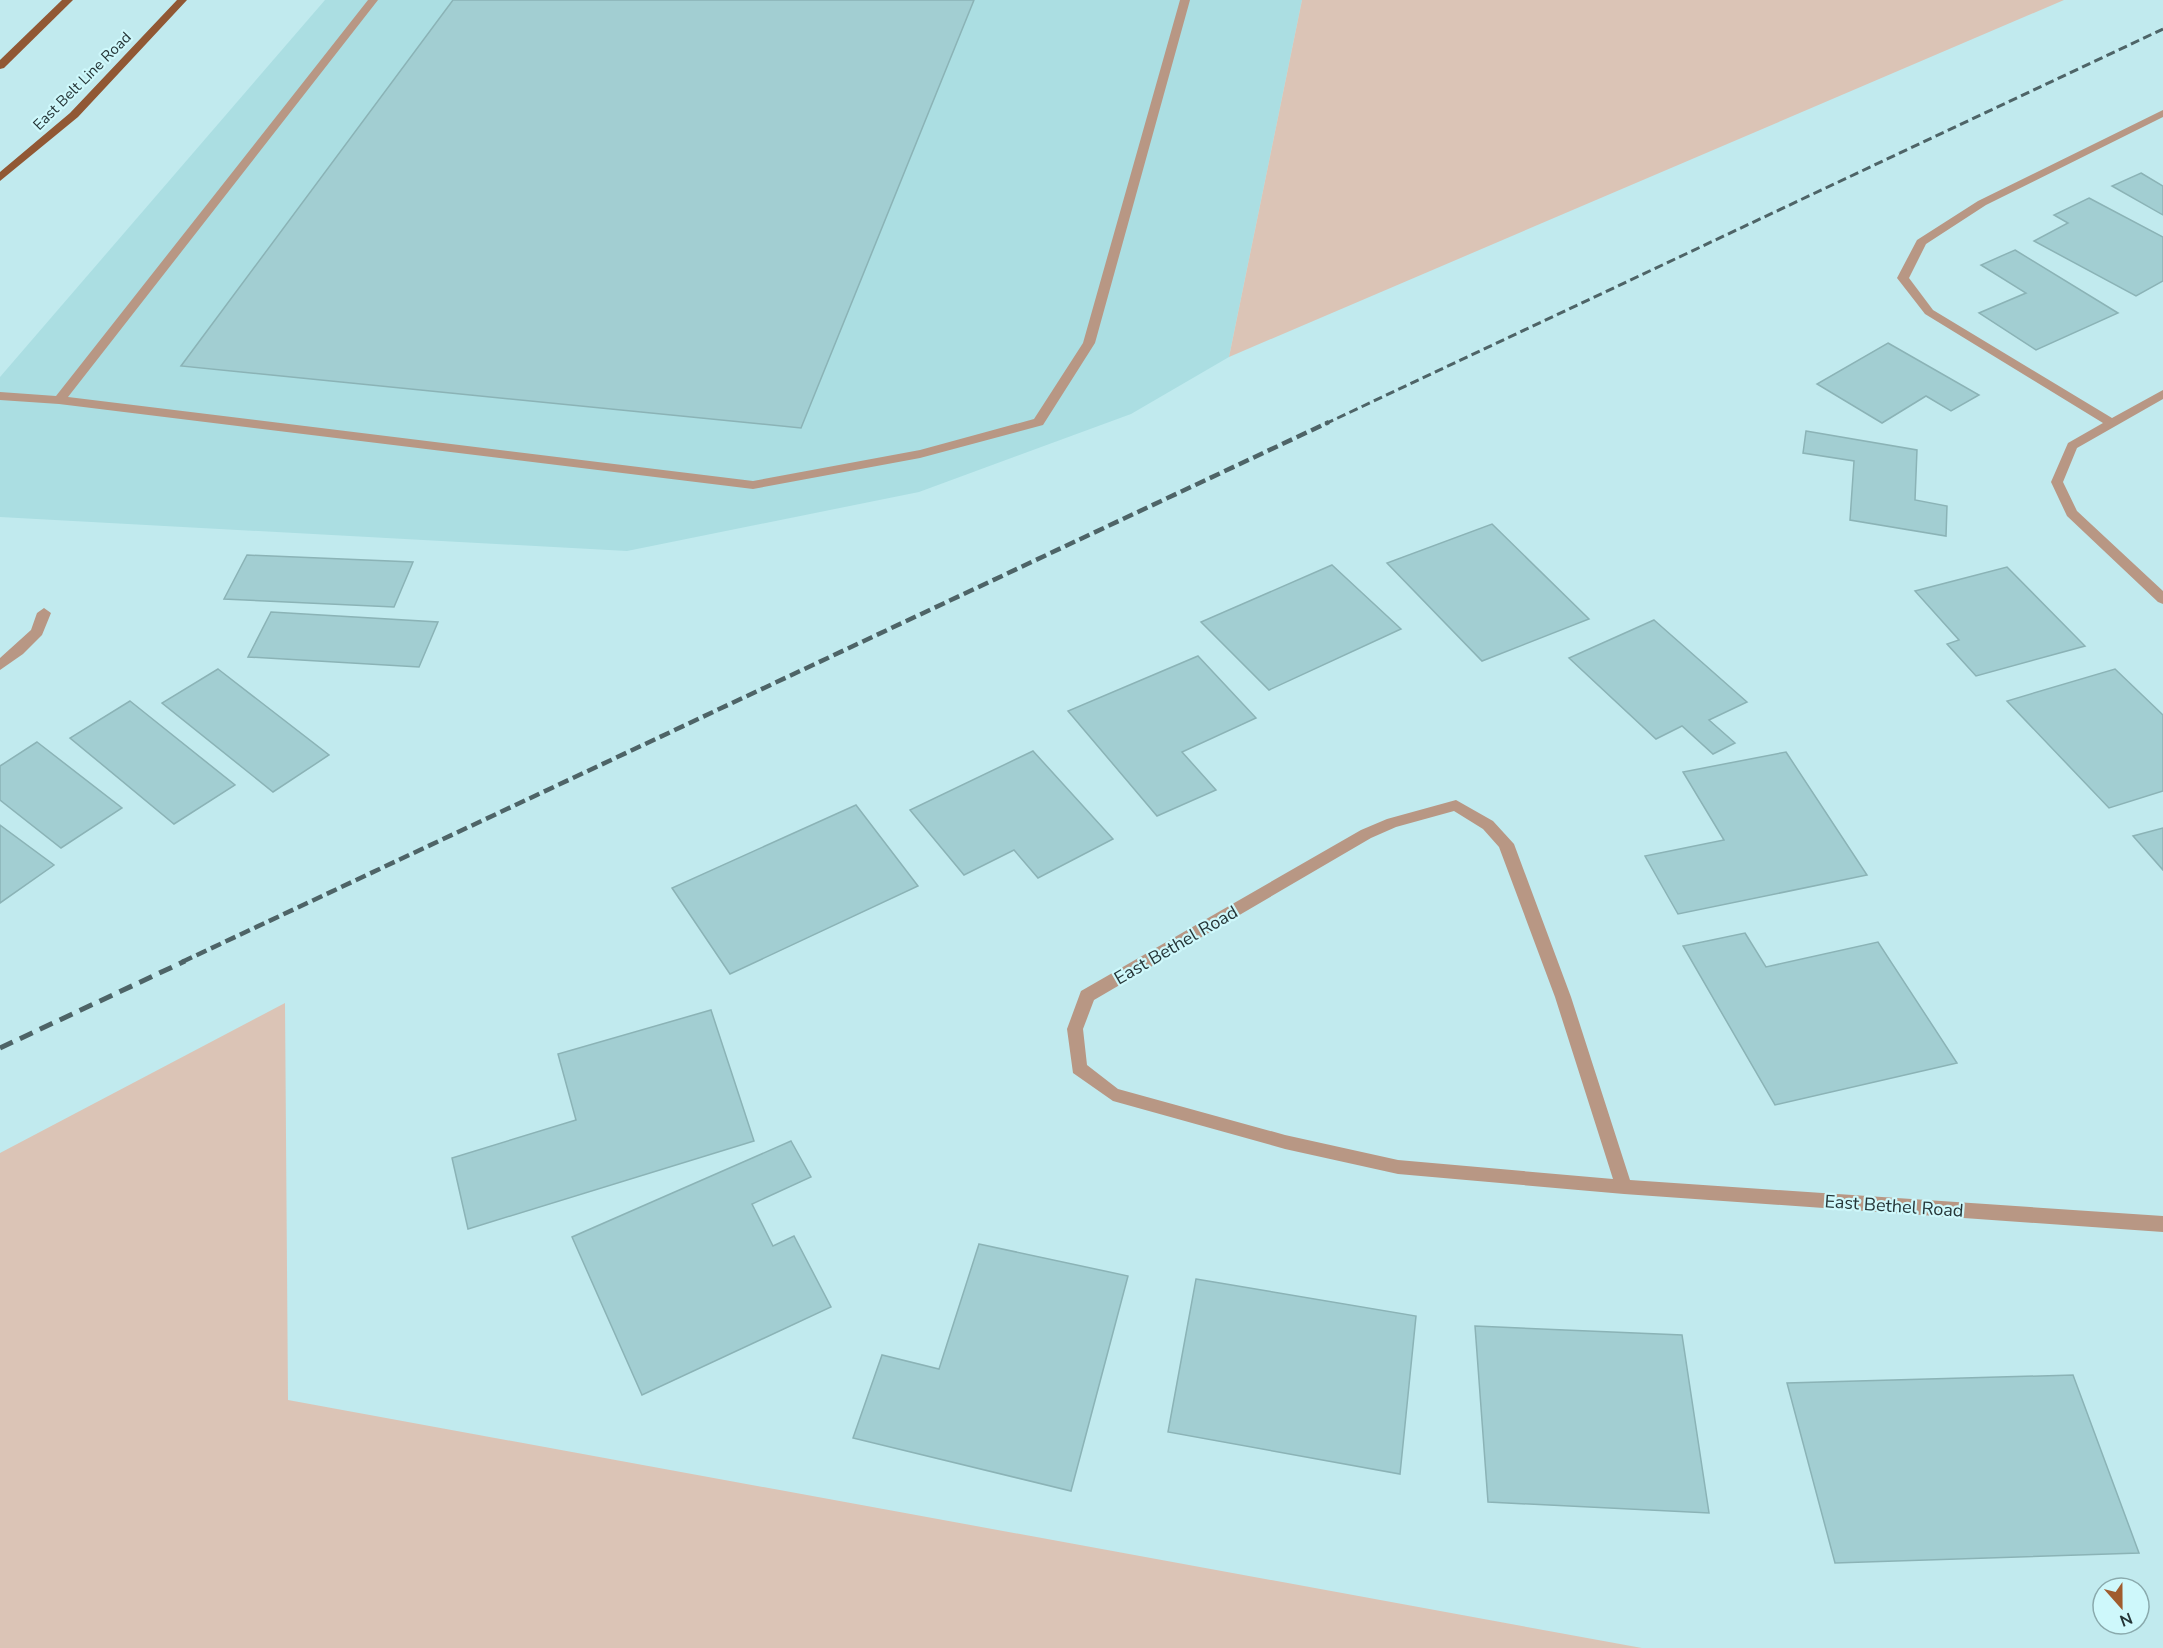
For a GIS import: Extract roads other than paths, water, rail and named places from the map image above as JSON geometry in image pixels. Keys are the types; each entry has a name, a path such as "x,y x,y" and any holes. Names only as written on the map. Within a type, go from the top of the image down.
{"main road":[{"path":"0,66 68,0"},
{"name":"East Belt Line Road","path":"0,178 74,115 182,0"}],"street":[{"path":"59,400 373,0"},
{"path":"0,396 59,400 753,485 920,454 1039,422 1089,343 1185,0"},
{"path":"2111,423 1929,312 1903,278 1921,242 1974,209 2163,113"},
{"path":"2163,394 2072,446 2057,482 2072,513 2163,599"},
{"path":"0,665 38,632 44,613"},
{"name":"East Bethel Road","path":"1624,1187 1563,997 1506,844 1488,825 1456,805 1392,823 1366,834 1087,996 1075,1029 1079,1068 1113,1094 1285,1142 1398,1167 1624,1187 2163,1224"}],"railway":[{"path":"1325,424 2163,29"},
{"path":"182,962 1329,422"},
{"path":"0,1048 185,961"}]}
